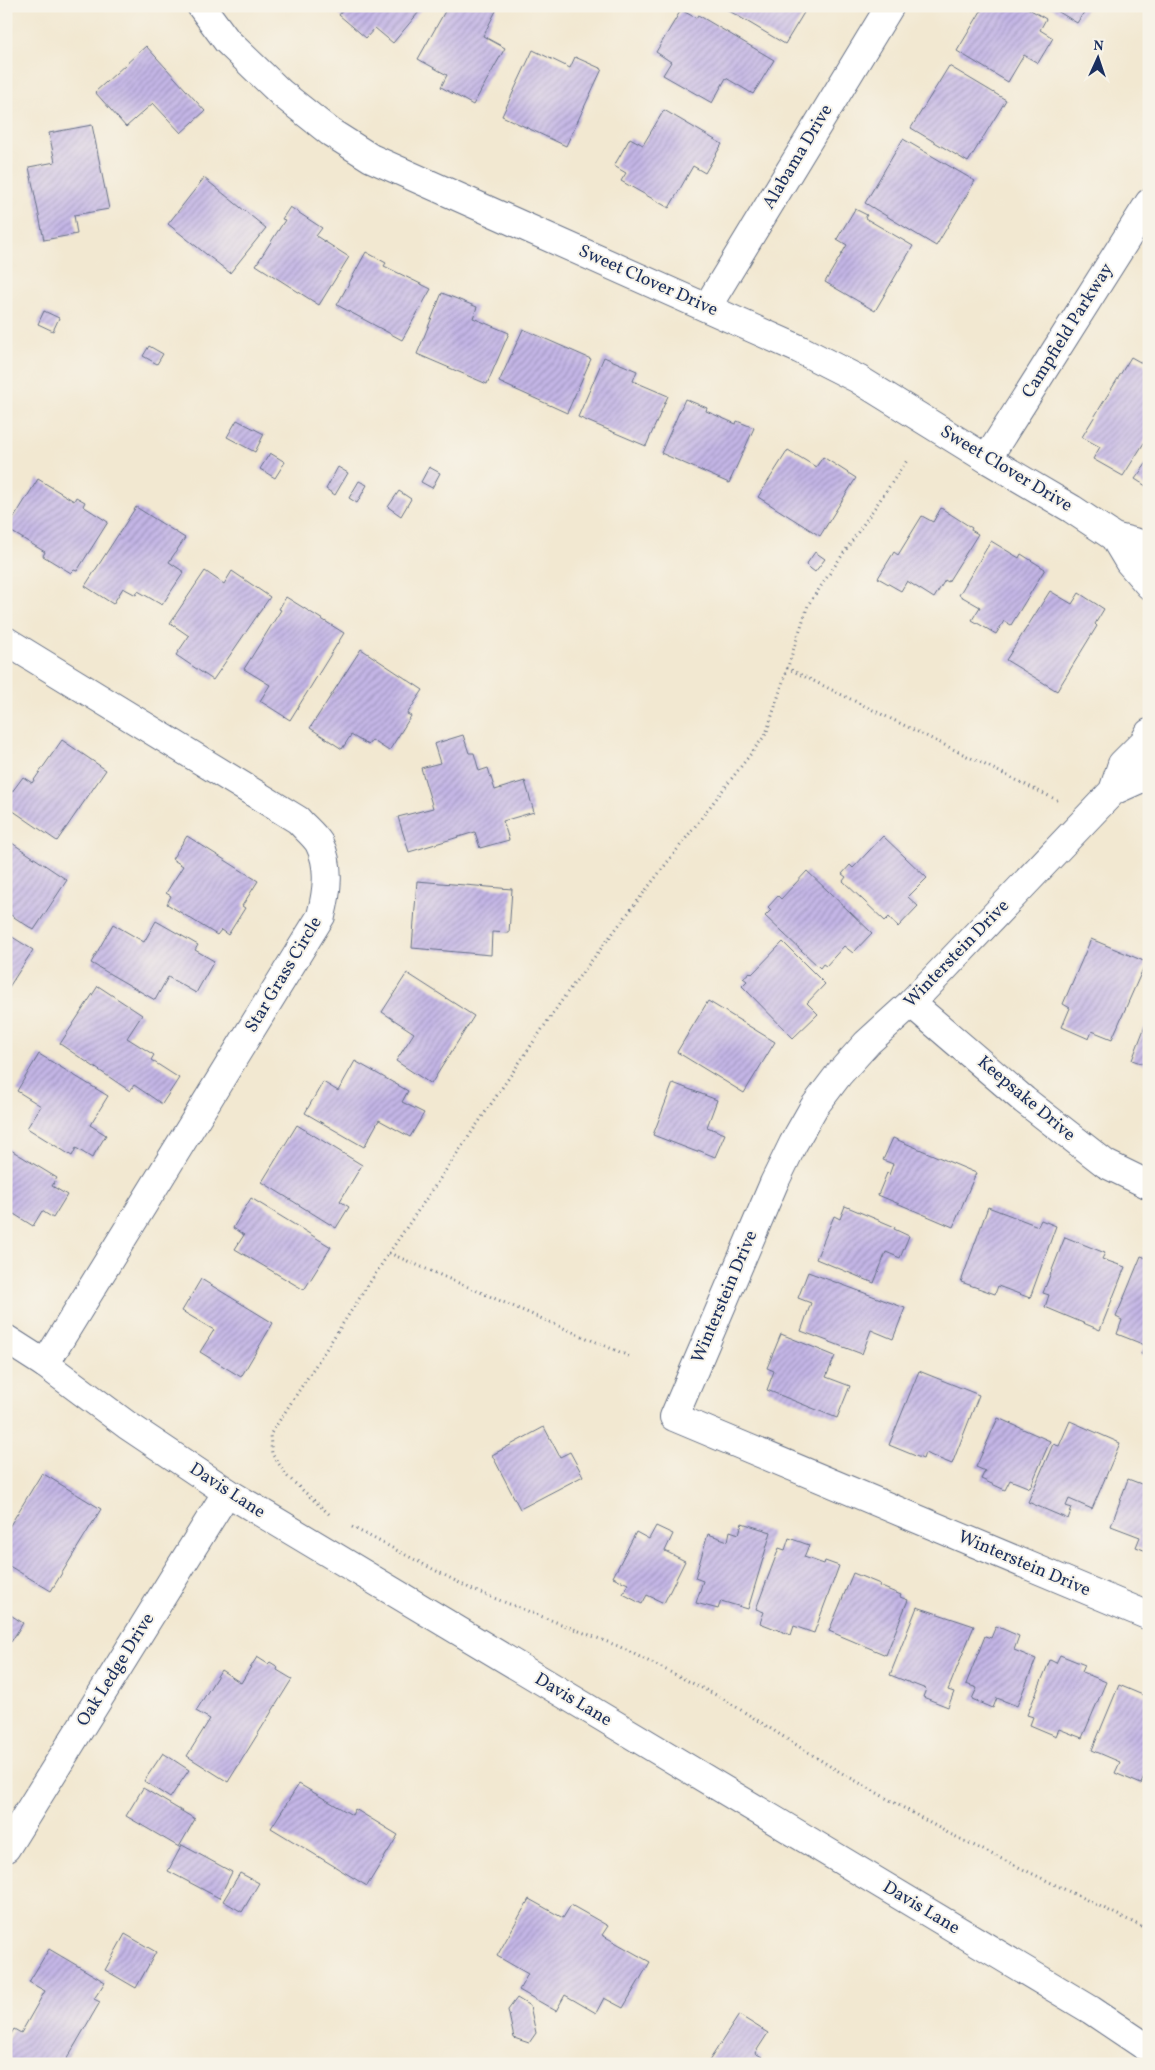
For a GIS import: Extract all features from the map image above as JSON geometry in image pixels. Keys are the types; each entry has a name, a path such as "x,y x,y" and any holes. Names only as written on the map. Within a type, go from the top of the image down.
{"street":[{"name":"Sweet Clover Drive","path":"201,6 227,41 280,93 330,132 371,158 799,349 858,379 986,460 1072,509 1114,537 1138,543 1149,551"},
{"name":"Alabama Drive","path":"706,307 890,6"},
{"name":"Campfield Parkway","path":"986,460 1149,203"},
{"name":"Sweet Clover Drive","path":"1114,537 1129,562 1149,584"},
{"name":"Star Grass Circle","path":"6,641 298,820 319,843 327,868 327,892 321,916 45,1364"},
{"name":"Winterstein Drive","path":"1113,791 1122,764 1144,742 1149,733"},
{"name":"Winterstein Drive","path":"1149,771 1142,778 1113,791 911,1003 866,1043 814,1106 793,1144 674,1417 1149,1616"},
{"name":"Keepsake Drive","path":"911,1003 1024,1100 1098,1158 1106,1164 1149,1185"},
{"name":"Davis Lane","path":"6,1339 45,1364 127,1425 227,1492 1091,2010 1149,2049"},
{"name":"Oak Ledge Drive","path":"6,1848 227,1492"}],"path":[{"path":"333,1517 288,1477 272,1454 270,1435 389,1253 569,990 766,734 808,605 908,459"},
{"path":"787,668 1059,800"},
{"path":"389,1253 631,1357"},
{"path":"351,1526 474,1590 618,1646 722,1698 832,1768 948,1833 1149,1930"}],"building":[{"path":"346,6 424,6 393,43 375,28 366,38 339,15"},
{"path":"448,6 492,6 497,9 483,36 505,48 473,105 441,87 447,75 418,59"},
{"path":"721,6 808,6 785,44"},
{"path":"984,6 1024,6 1046,19 1040,30 1053,38 1038,63 1024,55 1008,82 957,51"},
{"path":"1049,6 1088,6 1077,23"},
{"path":"681,10 696,18 698,15 774,60 753,94 726,78 712,103 663,75 671,62 656,52"},
{"path":"146,46 205,111 181,133 153,103 126,127 95,92"},
{"path":"533,50 570,68 575,57 602,69 566,146 502,116"},
{"path":"949,66 1006,100 968,162 911,128"},
{"path":"664,110 722,144 705,173 693,166 669,208 621,181 626,173 614,166 630,138 643,145"},
{"path":"92,125 109,209 74,215 77,234 44,240 29,167 55,162 49,133"},
{"path":"903,139 975,181 936,246 865,203"},
{"path":"204,178 266,228 230,273 168,224"},
{"path":"290,207 322,228 316,236 349,257 319,305 256,265 285,220 282,219"},
{"path":"855,209 867,215 865,218 913,246 875,311 825,282 847,245 837,239"},
{"path":"366,252 386,263 384,266 431,289 402,340 337,305"},
{"path":"442,293 477,307 473,318 509,333 487,384 417,354"},
{"path":"44,311 59,318 53,331 38,324"},
{"path":"523,329 591,359 567,413 499,382"},
{"path":"149,346 163,354 157,364 143,356"},
{"path":"604,357 637,371 633,381 668,396 646,446 578,417"},
{"path":"1131,357 1149,367 1149,435 1123,476 1093,459 1100,447 1082,437"},
{"path":"685,399 707,408 706,411 736,424 737,421 754,428 729,483 661,453"},
{"path":"237,420 264,434 255,452 227,437"},
{"path":"788,450 816,467 823,457 856,478 820,536 758,497"},
{"path":"270,453 285,462 275,478 260,469"},
{"path":"1149,460 1149,488 1135,479"},
{"path":"338,467 348,473 335,495 326,489"},
{"path":"429,467 440,473 432,488 421,482"},
{"path":"38,479 74,501 76,497 85,502 83,506 108,522 77,571 74,570 71,573 43,556 45,552 7,529"},
{"path":"359,481 367,485 357,503 349,498"},
{"path":"399,491 411,499 401,516 388,507"},
{"path":"136,507 185,538 169,562 184,572 162,605 138,591 136,595 123,588 113,604 85,586"},
{"path":"941,508 978,534 948,582 945,580 934,598 907,581 901,591 878,578 894,552 898,555 922,516 933,522"},
{"path":"991,541 1019,558 1021,554 1045,569 1011,625 1004,621 996,634 972,620 980,607 959,595"},
{"path":"815,552 825,559 815,572 806,565"},
{"path":"205,571 224,584 232,571 270,597 213,680 176,655 189,636 170,623"},
{"path":"1050,591 1072,604 1079,593 1104,609 1095,624 1097,626 1057,691 1006,660"},
{"path":"286,597 344,633 290,720 260,701 270,685 244,669 281,610 279,609"},
{"path":"361,649 423,690 407,714 411,716 389,751 372,740 368,745 351,735 342,749 310,728"},
{"path":"463,735 469,753 474,753 479,771 488,768 495,790 525,781 534,812 503,821 509,840 480,848 475,832 409,852 398,817 433,808 421,768 440,763 434,744"},
{"path":"62,740 106,770 57,841 6,806 6,800 23,777 32,783"},
{"path":"187,836 258,881 242,906 245,908 228,935 221,930 217,935 167,904 171,896 166,893 183,866 172,859"},
{"path":"883,836 927,878 908,897 918,906 898,927 889,917 885,921 843,881 846,877 842,874 850,865 853,868"},
{"path":"6,839 67,880 34,930 6,912"},
{"path":"807,871 872,933 853,953 844,946 826,966 823,964 820,968 765,916 771,910 768,907 778,896 781,899"},
{"path":"417,881 512,889 509,933 492,932 491,955 412,948"},
{"path":"156,921 198,945 195,950 214,961 196,993 168,977 155,1000 91,963 113,924 144,942"},
{"path":"6,933 33,950 9,987 6,985"},
{"path":"1091,939 1146,962 1112,1039 1092,1031 1089,1039 1062,1027 1070,1008 1063,1004"},
{"path":"783,942 825,984 807,1003 818,1014 793,1038 742,986 747,981 743,978 750,972 752,974"},
{"path":"407,973 474,1016 431,1084 396,1061 414,1033 382,1012"},
{"path":"98,986 142,1015 127,1038 154,1055 151,1060 179,1078 162,1104 134,1085 130,1091 60,1044"},
{"path":"708,1001 775,1042 744,1093 677,1052"},
{"path":"1149,1016 1149,1066 1132,1060"},
{"path":"39,1054 108,1096 90,1125 106,1135 92,1158 76,1148 72,1156 27,1128 41,1106 17,1091"},
{"path":"355,1061 408,1091 402,1102 424,1113 410,1137 379,1120 364,1147 305,1113 323,1082 338,1091"},
{"path":"673,1083 717,1100 707,1127 725,1134 715,1157 653,1135"},
{"path":"297,1125 362,1165 340,1201 349,1207 336,1228 262,1182"},
{"path":"893,1138 976,1173 953,1227 878,1195 893,1164 883,1160"},
{"path":"6,1147 57,1178 52,1186 67,1195 53,1218 42,1211 33,1226 6,1209"},
{"path":"251,1198 331,1247 304,1290 235,1249 244,1235 233,1228"},
{"path":"845,1206 895,1227 894,1229 909,1236 900,1258 886,1252 874,1283 816,1259 834,1216 840,1219"},
{"path":"988,1207 1038,1226 1041,1220 1056,1226 1030,1298 998,1286 995,1294 961,1282"},
{"path":"1065,1237 1105,1253 1102,1259 1125,1267 1100,1330 1045,1307 1049,1295 1043,1293"},
{"path":"1141,1256 1149,1259 1149,1357 1141,1354 1145,1345 1117,1334 1122,1320 1116,1317"},
{"path":"808,1272 905,1308 893,1339 871,1330 862,1354 801,1331 811,1303 798,1298"},
{"path":"201,1279 273,1323 241,1377 200,1352 214,1330 182,1311"},
{"path":"781,1334 835,1356 826,1377 850,1386 837,1418 767,1390 774,1371 767,1368"},
{"path":"919,1371 979,1395 952,1464 925,1453 923,1459 889,1445"},
{"path":"998,1418 1050,1441 1030,1488 1010,1480 1005,1490 981,1479 985,1471 976,1467"},
{"path":"1070,1421 1120,1443 1092,1509 1069,1499 1066,1506 1072,1508 1068,1519 1028,1502 1053,1444 1059,1446"},
{"path":"544,1427 560,1457 570,1452 583,1476 520,1509 492,1455"},
{"path":"42,1473 101,1509 51,1591 6,1564 6,1532"},
{"path":"1128,1479 1149,1487 1149,1552 1136,1547 1140,1537 1111,1526"},
{"path":"742,1523 771,1532 748,1609 721,1601 718,1609 696,1603 703,1581 695,1578 708,1534 728,1541 730,1531 739,1534"},
{"path":"656,1526 673,1534 665,1551 685,1561 664,1603 647,1595 642,1604 623,1594 628,1584 613,1577 636,1532 649,1539"},
{"path":"789,1538 809,1545 804,1557 824,1564 825,1561 839,1566 814,1633 794,1626 791,1635 760,1623 764,1612 756,1609 779,1548 785,1550"},
{"path":"853,1573 880,1584 879,1586 908,1600 886,1655 829,1631"},
{"path":"917,1607 974,1626 948,1690 954,1692 948,1707 923,1697 926,1689 890,1675"},
{"path":"6,1612 23,1623 11,1642 6,1639"},
{"path":"996,1626 1019,1636 1014,1650 1036,1659 1017,1706 997,1698 993,1708 972,1699 977,1688 966,1684 985,1636 991,1638"},
{"path":"1060,1655 1085,1665 1082,1672 1106,1682 1082,1738 1059,1729 1056,1736 1030,1725 1033,1717 1027,1715 1050,1660 1056,1663"},
{"path":"257,1657 268,1664 270,1662 278,1667 277,1670 292,1679 228,1782 187,1756 210,1719 196,1711 221,1670 241,1683"},
{"path":"1119,1685 1145,1696 1149,1692 1149,1765 1141,1784 1115,1773 1120,1762 1092,1750"},
{"path":"163,1753 189,1770 170,1798 144,1781"},
{"path":"299,1784 352,1815 355,1809 398,1835 367,1886 271,1828"},
{"path":"143,1788 195,1819 179,1847 126,1816"},
{"path":"182,1845 232,1872 219,1898 168,1871"},
{"path":"240,1873 259,1883 242,1912 223,1901"},
{"path":"529,1899 563,1918 571,1905 608,1926 602,1935 650,1962 623,2008 604,1998 596,2013 565,1995 556,2011 519,1990 528,1974 497,1956"},
{"path":"125,1934 156,1952 136,1988 105,1970"},
{"path":"49,1949 105,1982 94,1999 100,2002 65,2062 61,2060 59,2064 13,2064 10,2062 12,2060 6,2057 6,2042 14,2029 21,2033 45,1991 29,1982"},
{"path":"517,1998 530,2006 536,2033 529,2043 514,2038 508,2010"},
{"path":"739,2015 768,2033 755,2053 762,2057 758,2064 707,2064"}]}
